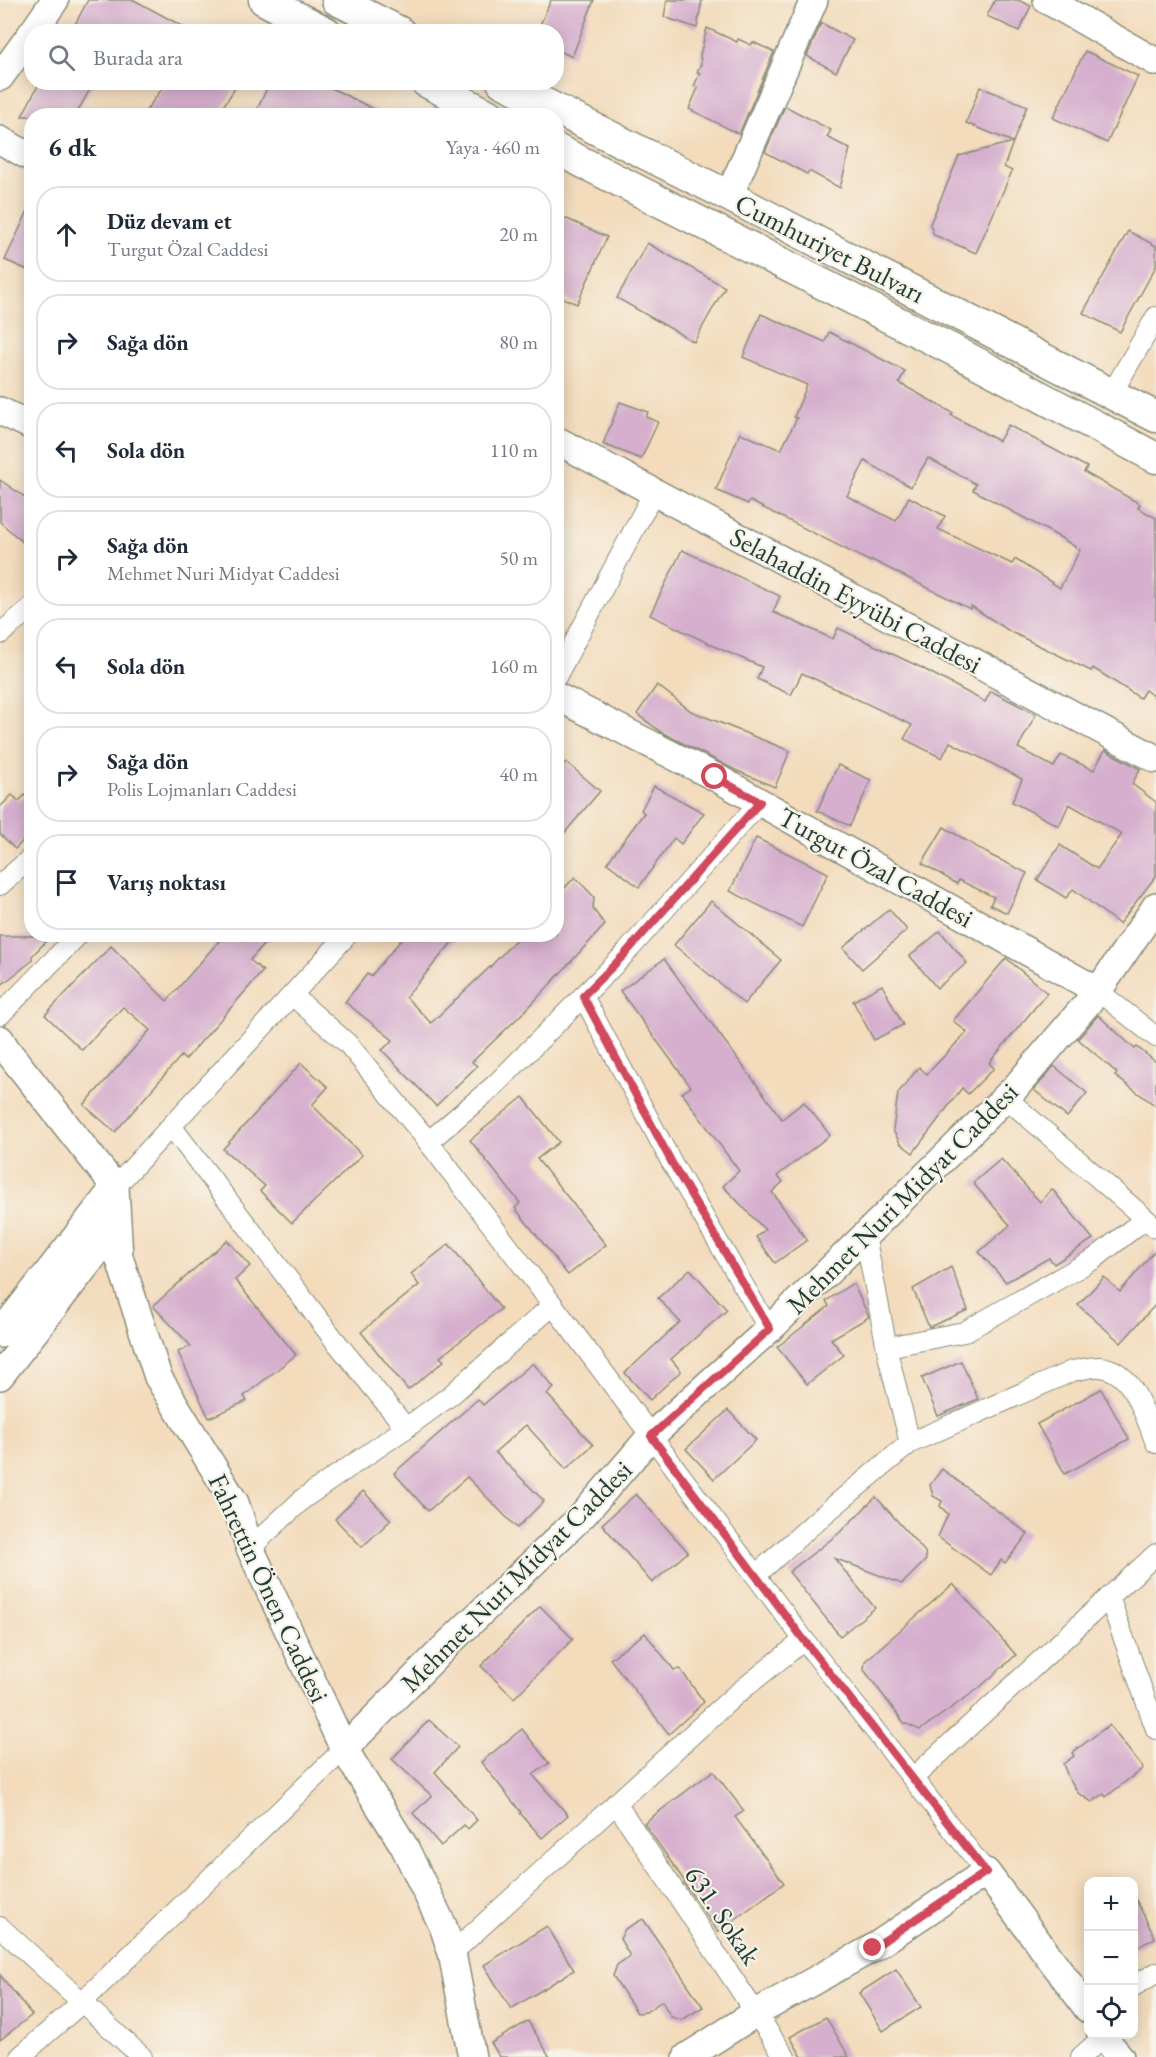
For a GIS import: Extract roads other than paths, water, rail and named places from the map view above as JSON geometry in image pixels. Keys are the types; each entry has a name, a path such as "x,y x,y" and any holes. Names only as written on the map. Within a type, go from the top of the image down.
{"main road":[{"path":"264,0 310,24"},
{"path":"337,0 384,24"},
{"path":"441,90 476,108"},
{"name":"Cumhuriyet Bulvarı","path":"518,90 554,108"},
{"name":"Cumhuriyet Bulvarı","path":"564,113 1156,417"},
{"name":"Cumhuriyet Bulvarı","path":"564,153 951,349 1156,458"}],"street":[{"path":"38,24 55,0"},
{"path":"729,196 814,0"},
{"path":"1065,4 1120,43 1156,62"},
{"path":"0,77 24,43"},
{"path":"0,140 24,154"},
{"path":"1112,393 1156,317"},
{"path":"0,412 24,422"},
{"name":"Selahaddin Eyyübi Caddesi","path":"564,444 1156,759"},
{"path":"564,662 654,492"},
{"path":"0,634 24,614"},
{"name":"Turgut Özal Caddesi","path":"564,700 760,802 1098,991"},
{"path":"428,1142 495,1085 624,955 760,802"},
{"path":"0,885 24,864"},
{"name":"Mehmet Nuri Midyat Caddesi","path":"344,1749 450,1641 583,1515 651,1436 770,1329 1005,1097 1098,991 1156,906"},
{"path":"0,1015 71,942"},
{"path":"0,1334 115,1187 341,942"},
{"path":"1098,991 1156,1037"},
{"path":"292,995 348,1044 428,1142 804,1640 986,1872 1084,2002"},
{"path":"583,996 672,1163 770,1329"},
{"path":"0,1039 115,1187"},
{"path":"887,1347 964,1332 1094,1260 1151,1224 1005,1097"},
{"path":"171,1126 333,1338 406,1428"},
{"name":"Fahrettin Önen Caddesi","path":"115,1187 119,1257 158,1377 235,1503 250,1548 344,1749 404,1846 443,1926 452,1953 472,2057"},
{"path":"0,1376 117,1226"},
{"path":"865,1235 887,1347 910,1443"},
{"path":"250,1548 304,1498 451,1395 553,1305"},
{"path":"756,1575 816,1521 910,1443 1072,1371 1100,1366 1119,1374 1133,1390 1156,1443"},
{"path":"913,1778 1156,1554"},
{"path":"1109,1597 1156,1729"},
{"path":"452,1953 734,1697 804,1640"},
{"path":"21,2057 81,2003 344,1749"},
{"name":"631. Sokak","path":"616,1803 785,2057"},
{"path":"687,2057 756,2013 873,1948 986,1872"},
{"path":"0,1927 142,2057"},
{"path":"1136,1985 1156,1973"},
{"path":"1081,2057 1108,2043"}]}
